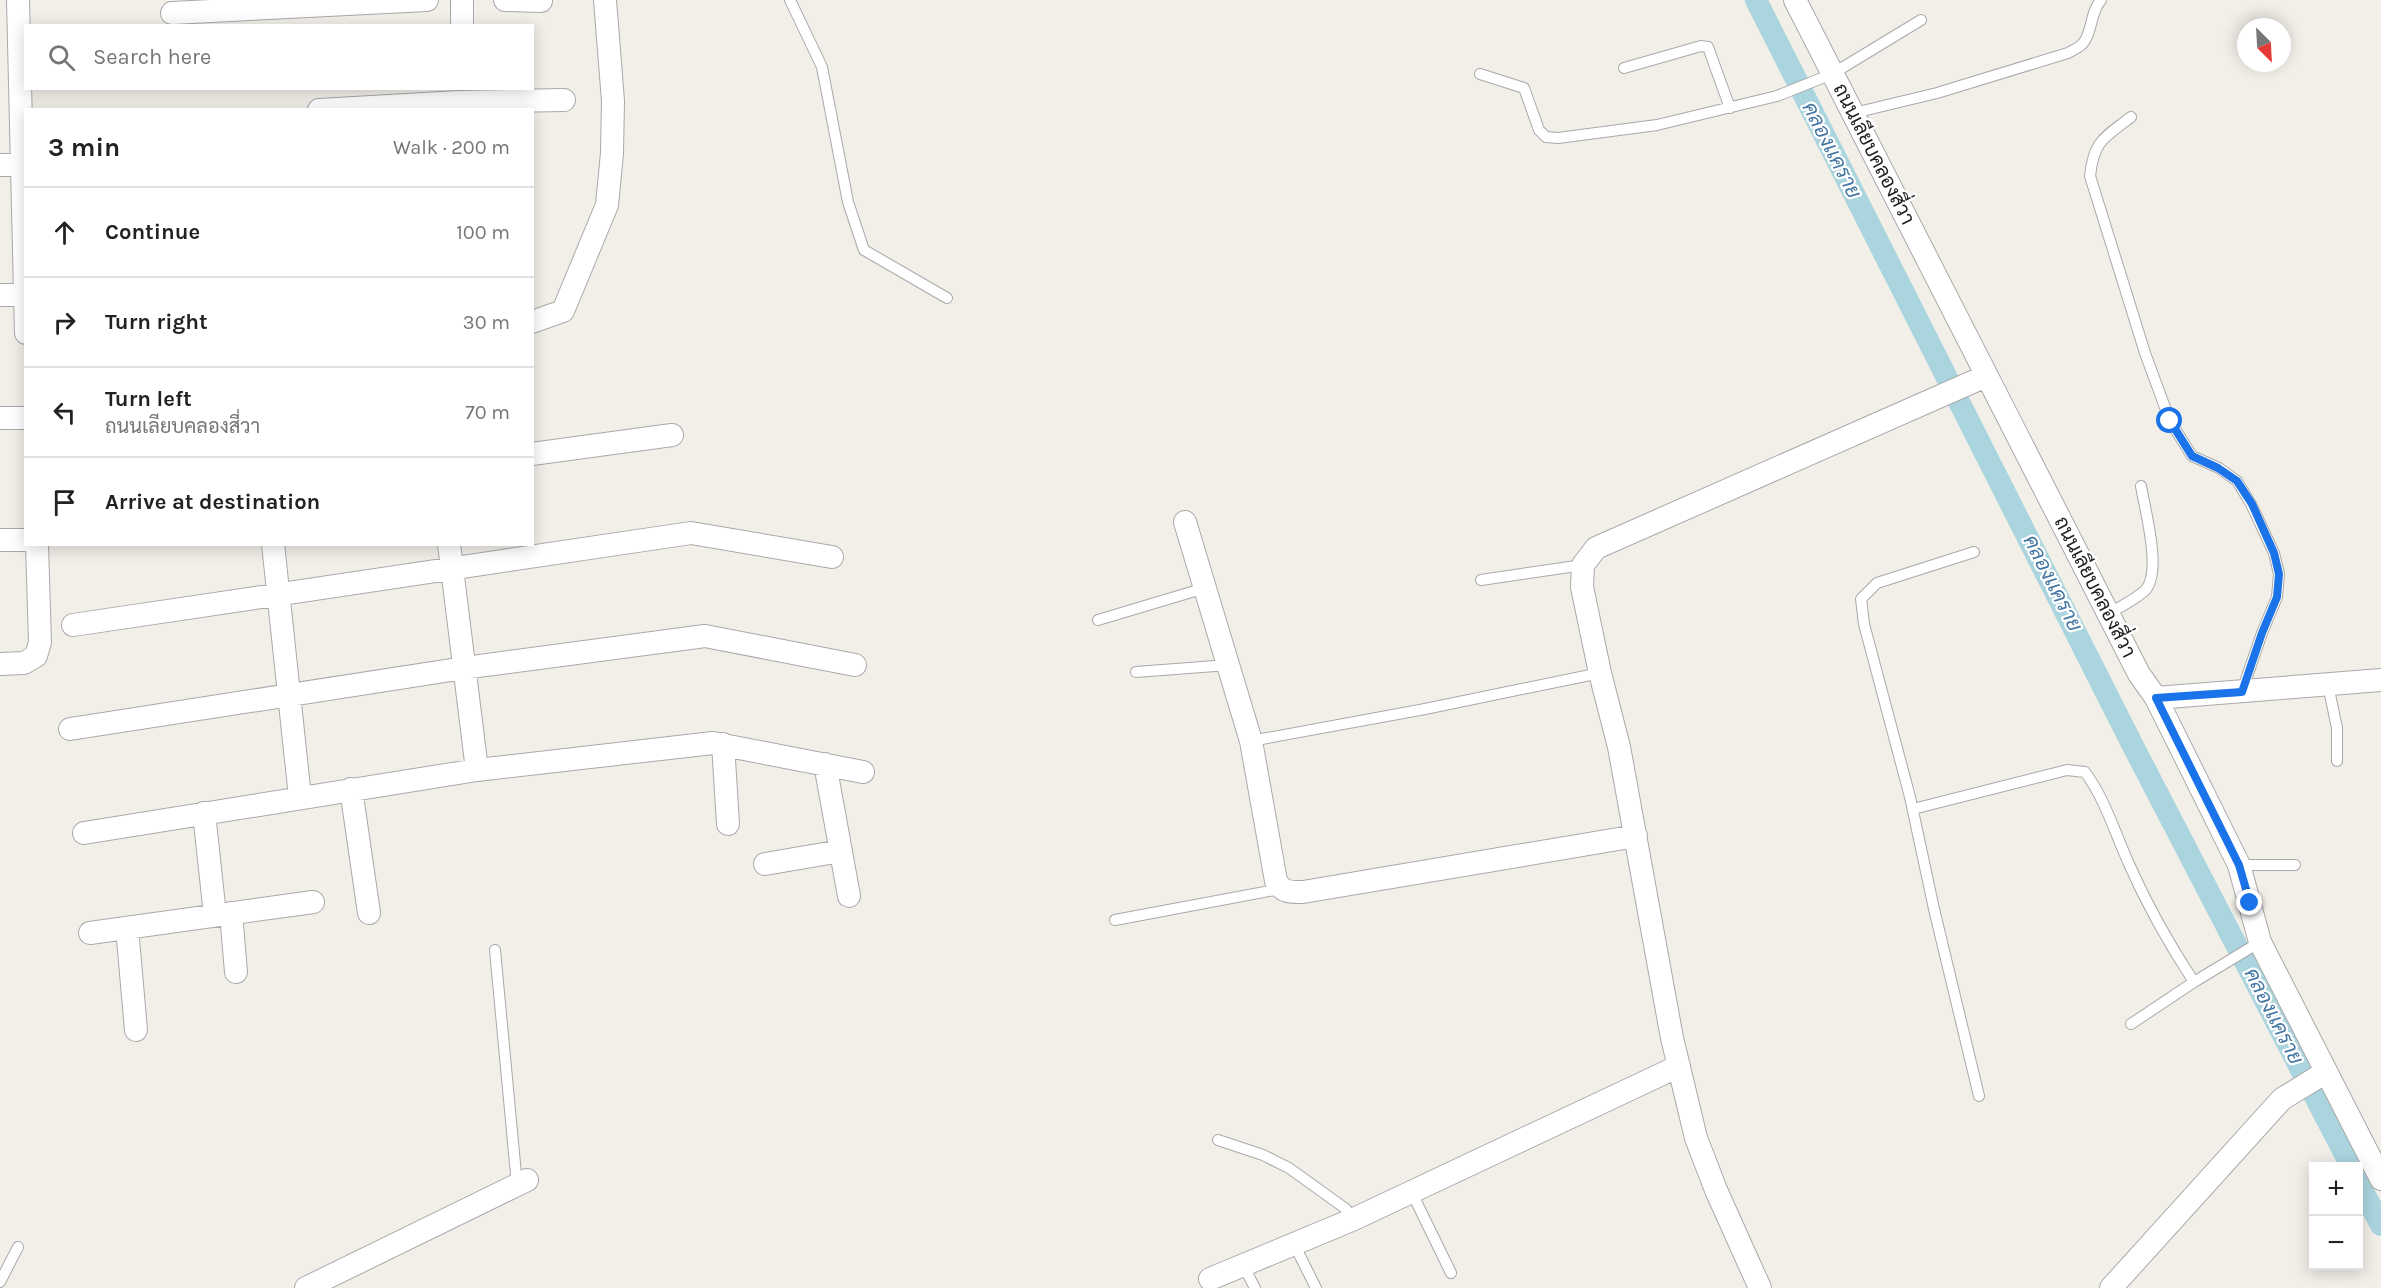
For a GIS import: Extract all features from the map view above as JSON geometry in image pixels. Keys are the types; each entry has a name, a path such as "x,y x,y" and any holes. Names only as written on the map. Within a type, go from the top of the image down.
{"street":[{"path":"18,0 15,41 16,165 24,281"},
{"path":"172,12 427,0"},
{"path":"462,0 462,24"},
{"path":"506,0 541,1"},
{"path":"534,321 563,311 607,205 612,153 613,100 605,0"},
{"name":"ถนนเลียบคลองสี่วา","path":"1796,0 1986,376 2139,674 2156,698 2239,865 2253,947 2319,1076 2381,1179"},
{"path":"381,108 459,95 490,106 564,100"},
{"path":"0,296 24,295"},
{"path":"1760,1288 1716,1190 1696,1138 1679,1066 1618,747 1582,587 1583,564 1596,548 1986,376"},
{"path":"0,418 24,418"},
{"path":"534,454 672,435"},
{"path":"1185,522 1251,741 1276,881 1280,889 1289,892 1303,892 1636,836"},
{"path":"73,625 691,533 832,557"},
{"path":"0,540 24,540"},
{"path":"0,664 24,663 36,656 40,642 37,546"},
{"path":"273,546 300,797"},
{"path":"449,546 477,770"},
{"path":"70,729 464,668 705,636 855,665"},
{"path":"2156,698 2381,680"},
{"path":"84,833 477,770 713,742 863,772"},
{"path":"723,744 728,824"},
{"path":"825,764 849,896"},
{"path":"351,789 369,913"},
{"path":"204,813 236,972"},
{"path":"765,864 841,851"},
{"path":"90,933 313,902"},
{"path":"127,928 136,1030"},
{"path":"1210,1279 1354,1219 1679,1066"},
{"path":"2111,1288 2282,1099 2319,1076"},
{"path":"306,1288 340,1276 522,1183"}],"lane":[{"path":"790,0 822,67 848,202 864,250 947,298"},
{"path":"1854,112 1937,93 2068,53 2084,43 2093,12 2101,0"},
{"path":"1480,74 1524,88 1539,130 1546,137 1558,138 1657,125 1776,96 1833,74 1921,20"},
{"path":"1624,68 1701,46 1708,47 1730,108"},
{"path":"2131,117 2103,139 2092,154 2090,176 2145,353 2170,421 2192,456 2218,468 2237,481 2252,504 2274,553 2279,574 2277,597 2242,692"},
{"path":"2108,614 2147,590 2152,576 2152,555 2141,486"},
{"path":"1974,552 1877,583 1861,599 1864,624 1913,809 1978,1096"},
{"path":"1481,580 1583,564"},
{"path":"1098,620 1205,588"},
{"path":"1136,672 1228,665"},
{"path":"1251,741 1425,709 1600,673"},
{"path":"2328,685 2337,728 2337,761"},
{"path":"1913,809 2067,770 2085,772 2096,787 2129,866 2154,916 2194,982"},
{"path":"2239,865 2295,865"},
{"path":"1115,920 1280,889"},
{"path":"2132,1024 2211,971 2253,947"},
{"path":"495,950 522,1183"},
{"path":"1218,1140 1263,1155 1289,1168 1346,1209 1354,1219"},
{"path":"1411,1191 1451,1273"},
{"path":"1294,1244 1316,1288"},
{"path":"0,1282 18,1247"},
{"path":"1243,1265 1255,1288"}],"waterway":[{"name":"คลองเเคราย","path":"1756,0 2133,746 2349,1162"},
{"name":"คลองเเคราย","path":"2363,1191 2381,1225"}],"route":[{"path":"2170,421 2192,456 2218,468 2237,481 2252,504 2274,553 2279,574 2277,597 2242,692 2156,698 2239,865 2250,903"}]}
